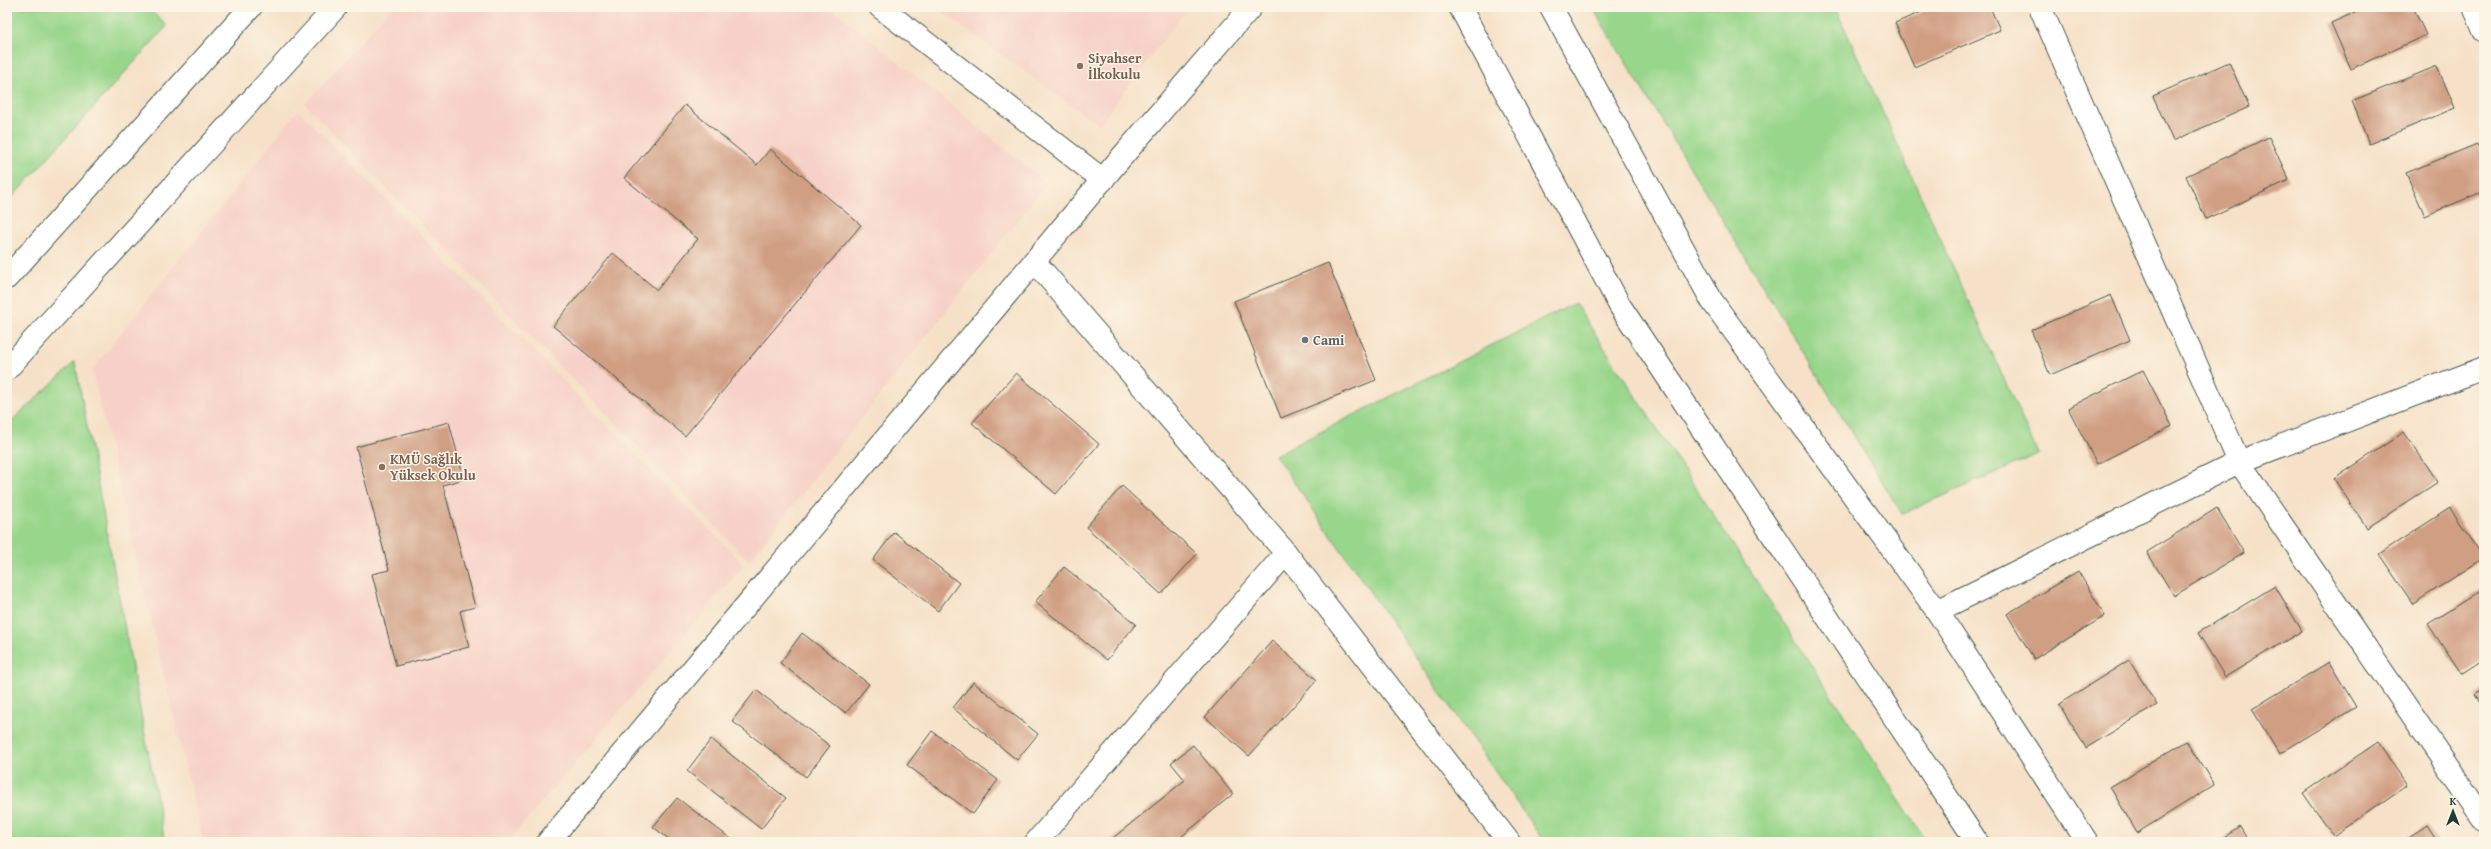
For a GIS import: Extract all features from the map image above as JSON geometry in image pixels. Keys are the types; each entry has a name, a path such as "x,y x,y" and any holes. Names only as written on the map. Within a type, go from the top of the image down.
{"street":[{"path":"7,278 251,7"},
{"path":"7,369 336,7"},
{"path":"880,7 1103,180"},
{"path":"548,842 1034,261 1251,7"},
{"path":"1460,7 1620,306 1977,842"},
{"path":"1551,7 1712,301 1937,611 2087,842"},
{"path":"2040,7 2239,462 2484,820"},
{"path":"2474,7 2484,31"},
{"path":"1034,261 1286,553 1510,842"},
{"path":"1937,611 2239,462 2484,368"},
{"path":"1036,842 1286,553"}],"shaded area":[{"path":"392,7 830,7 1047,183 749,561 305,104"},
{"name":"Siyahser İlkokulu","path":"935,7 1188,7 1099,125"},
{"name":"KMÜ Sağlık Yüksek Okulu","path":"298,110 744,565 508,842 203,842 92,370"}],"green space":[{"path":"7,7 147,7 167,26 7,203"},
{"path":"1592,7 1835,7 2038,454 1902,514"},
{"path":"1575,303 1927,842 1544,842 1275,455"},
{"path":"75,362 165,842 7,842 7,425"}],"building":[{"path":"1933,7 1990,7 2000,30 1914,67 1895,23"},
{"path":"2367,7 2413,7 2426,35 2351,69 2331,23"},
{"path":"2229,62 2249,107 2173,141 2153,96"},
{"path":"2437,66 2455,108 2369,144 2352,101"},
{"path":"685,105 757,165 770,149 861,225 685,436 553,326 613,253 657,290 698,239 624,178"},
{"path":"2269,137 2289,180 2206,219 2186,176"},
{"path":"2477,144 2484,160 2484,191 2425,216 2406,173"},
{"name":"Cami","path":"1328,263 1376,380 1281,418 1234,301"},
{"path":"2111,295 2130,340 2050,375 2031,330"},
{"path":"2143,370 2172,426 2097,464 2068,408"},
{"path":"1016,373 1099,444 1056,494 972,423"},
{"path":"449,422 464,479 443,485 475,607 460,611 469,647 396,666 372,574 389,570 356,447"},
{"path":"2404,432 2438,482 2367,528 2334,479"},
{"path":"1122,486 1197,554 1161,594 1086,527"},
{"path":"2217,508 2244,553 2174,596 2147,552"},
{"path":"2450,508 2484,558 2413,604 2379,554"},
{"path":"894,532 959,583 938,611 873,560"},
{"path":"1064,567 1136,624 1107,660 1035,602"},
{"path":"2078,571 2105,616 2034,659 2007,614"},
{"path":"2275,586 2302,631 2225,677 2198,633"},
{"path":"2484,588 2484,659 2461,674 2428,624"},
{"path":"802,633 869,684 846,713 780,663"},
{"path":"1272,641 1317,680 1249,756 1205,717"},
{"path":"2129,660 2157,705 2086,748 2059,704"},
{"path":"2329,662 2356,707 2279,754 2252,709"},
{"path":"973,682 1038,734 1017,760 953,708"},
{"path":"2484,689 2484,709 2475,695"},
{"path":"756,690 830,746 806,777 732,721"},
{"path":"932,731 998,780 973,814 907,765"},
{"path":"711,739 786,798 761,829 687,771"},
{"path":"2187,741 2214,785 2137,833 2110,787"},
{"path":"2378,742 2407,785 2333,836 2303,793"},
{"path":"1193,745 1233,794 1175,842 1108,842 1185,780 1171,763"},
{"path":"677,798 735,842 673,842 653,827"},
{"path":"2427,825 2438,842 2402,842"},
{"path":"2240,827 2249,842 2216,842"}],"place":[{"name":"Siyahser İlkokulu","path":"1080,66"},
{"name":"Cami","path":"1305,340"},
{"name":"KMÜ Sağlık Yüksek Okulu","path":"382,467"}]}
